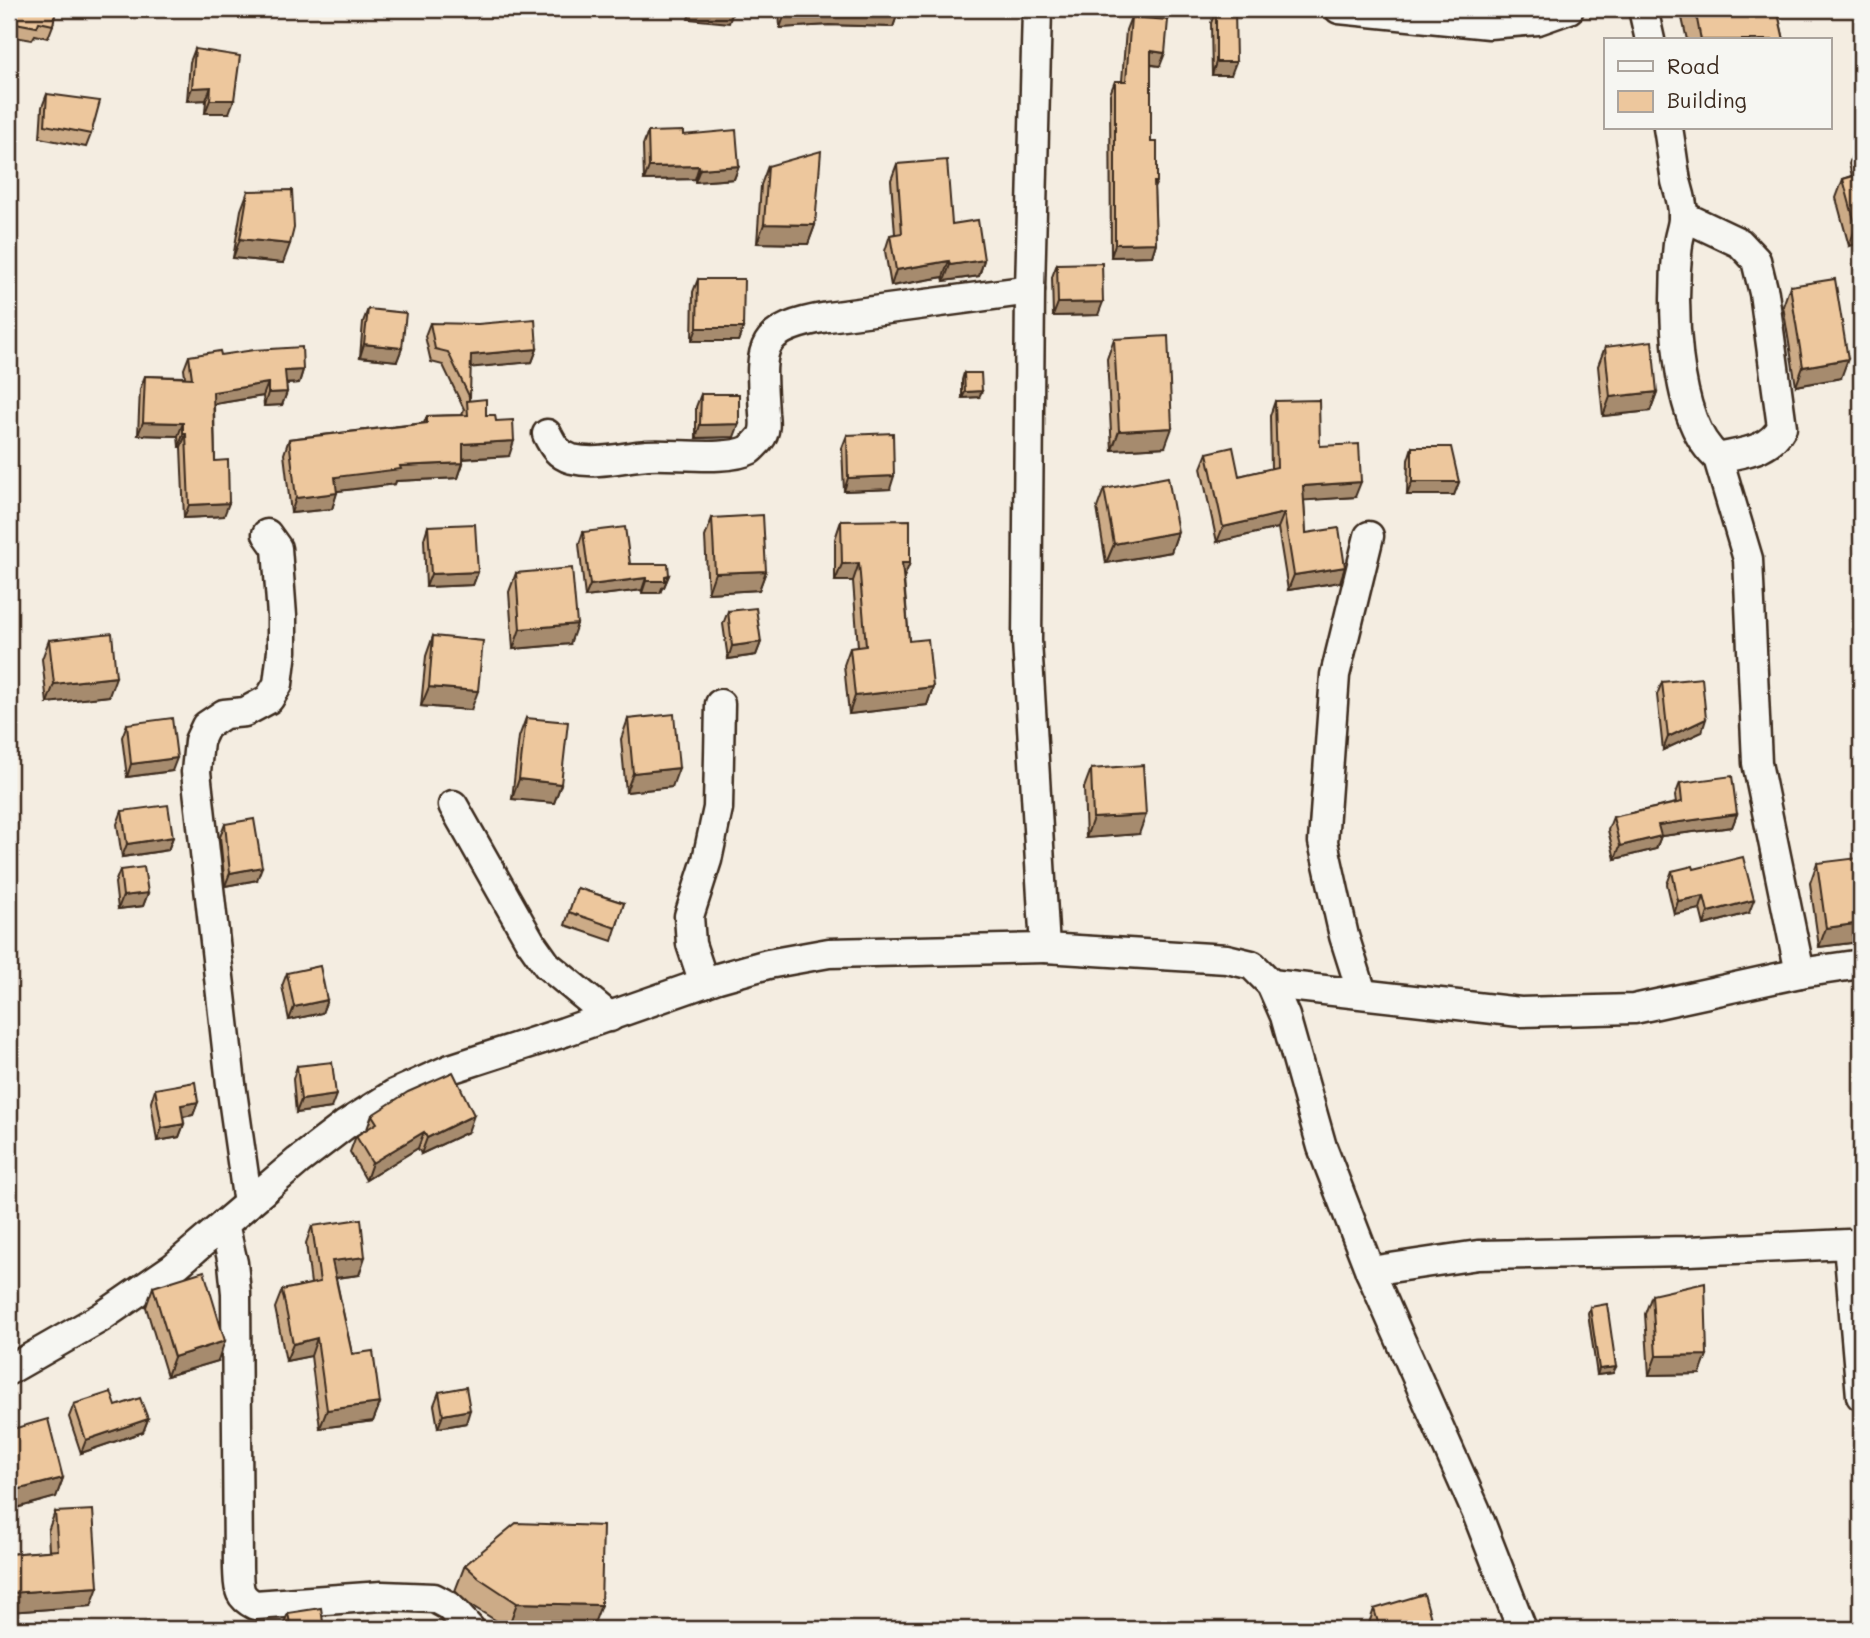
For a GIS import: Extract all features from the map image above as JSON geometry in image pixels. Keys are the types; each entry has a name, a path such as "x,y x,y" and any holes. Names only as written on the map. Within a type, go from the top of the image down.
{"street":[{"path":"1037,9 1030,290 1027,640 1045,948"},
{"path":"1339,9 1489,24 1538,20 1569,9"},
{"path":"1643,9 1650,38"},
{"path":"1668,130 1684,216 1678,244 1676,285 1679,358 1685,401 1697,434 1707,450 1718,458 1748,559 1757,763 1800,973"},
{"path":"1684,216 1740,243 1756,260 1764,293 1782,427 1776,439 1765,447 1718,458"},
{"path":"547,434 556,451 571,459 600,462 647,455 729,455 749,450 762,436 765,423 761,362 770,339 784,328 800,321 1030,290"},
{"path":"248,1205 231,1084 196,772 199,741 206,726 224,714 245,712 269,699 278,684 282,616 277,548 267,534"},
{"path":"1362,993 1344,936 1323,842 1335,675 1369,536"},
{"path":"704,983 691,944 689,916 707,860 718,808 720,704"},
{"path":"453,805 530,941 547,965 610,1017"},
{"path":"9,1370 100,1318 173,1267 298,1161 345,1125 394,1094 450,1069 704,983 768,964 829,954 1045,948 1227,959 1252,965 1271,984 1285,1016 1322,1147 1370,1271 1476,1511 1522,1629"},
{"path":"1271,984 1520,1012 1634,1009 1800,973 1861,964"},
{"path":"224,1224 233,1263 236,1293 238,1569 239,1589 243,1599 255,1605 382,1596 435,1598 449,1606 470,1629"},
{"path":"1370,1271 1478,1255 1688,1251 1848,1244 1861,1396"}],"building":[{"path":"13,9 56,9 53,25 39,22 37,27 10,22"},
{"path":"786,9 819,9 786,11"},
{"path":"1235,9 1236,62 1216,62 1216,10"},
{"path":"1695,9 1777,9 1784,38 1701,38"},
{"path":"1131,17 1168,20 1165,53 1151,51 1151,142 1157,142 1157,182 1154,182 1156,243 1115,244 1115,81 1126,81"},
{"path":"195,49 240,56 234,100 210,100 211,87 192,88"},
{"path":"47,94 100,101 91,134 45,125"},
{"path":"736,130 739,166 700,169 699,166 649,167 648,132 683,131 683,135"},
{"path":"1861,144 1861,165 1856,145"},
{"path":"821,151 815,225 764,224 768,166"},
{"path":"947,160 952,224 978,220 984,260 950,265 949,261 896,270 890,235 902,233 897,164"},
{"path":"1861,174 1861,225 1856,227 1843,179"},
{"path":"292,190 294,228 290,244 240,239 248,191"},
{"path":"9,197 13,198 10,217 9,217"},
{"path":"1102,263 1103,302 1058,303 1057,264"},
{"path":"698,279 744,279 743,328 697,328"},
{"path":"1835,279 1848,359 1803,367 1790,286"},
{"path":"368,309 406,313 402,348 364,344"},
{"path":"535,319 537,349 471,355 470,398 448,352 435,349 430,323 478,324"},
{"path":"1168,336 1172,428 1119,431 1114,339"},
{"path":"1652,341 1657,392 1610,397 1605,347"},
{"path":"302,347 303,370 285,371 287,392 268,393 268,383 213,392 215,461 228,460 229,503 189,505 186,434 183,434 183,423 143,422 145,376 192,378 189,356 220,351 221,355"},
{"path":"964,373 981,373 982,391 965,392"},
{"path":"701,394 739,394 739,424 700,425"},
{"path":"486,399 486,415 495,415 496,421 513,420 514,441 463,444 463,463 400,466 401,469 335,477 337,493 296,498 289,439 427,423 427,416 468,415 467,401"},
{"path":"1319,400 1320,446 1359,444 1361,482 1303,486 1306,533 1339,528 1345,567 1294,575 1284,513 1223,527 1207,453 1233,447 1239,476 1277,467 1275,401"},
{"path":"893,433 894,476 848,478 847,435"},
{"path":"1412,447 1451,447 1459,482 1412,482"},
{"path":"1168,477 1178,532 1114,544 1104,489"},
{"path":"763,515 766,571 715,573 712,518"},
{"path":"910,520 910,563 902,563 909,641 928,639 933,687 855,696 850,648 866,646 859,563 842,564 841,521"},
{"path":"475,524 478,572 431,574 428,526"},
{"path":"625,527 630,564 668,564 669,575 665,576 665,581 646,581 646,578 590,585 583,532"},
{"path":"572,568 577,624 520,629 516,573"},
{"path":"756,608 761,642 732,646 728,611"},
{"path":"112,633 116,677 54,684 49,640"},
{"path":"433,636 483,641 478,691 429,687"},
{"path":"1702,678 1706,719 1668,737 1662,682"},
{"path":"674,714 679,768 633,773 628,719"},
{"path":"172,718 177,758 131,764 127,724"},
{"path":"526,718 568,722 561,784 519,779"},
{"path":"1143,765 1146,815 1093,818 1091,769"},
{"path":"1732,776 1737,814 1658,825 1661,836 1620,846 1613,817 1682,802 1680,783"},
{"path":"168,805 173,837 127,844 122,811"},
{"path":"254,819 262,867 230,873 225,824"},
{"path":"1743,857 1754,900 1708,912 1704,896 1678,901 1672,871 1693,866 1694,869"},
{"path":"1858,858 1861,923 1826,928 1817,863"},
{"path":"144,867 148,893 123,896 120,870"},
{"path":"577,888 624,903 616,928 569,912"},
{"path":"320,966 327,1000 294,1007 287,973"},
{"path":"332,1062 336,1095 301,1100 297,1066"},
{"path":"453,1072 474,1115 427,1138 424,1132 372,1163 356,1136 377,1123 372,1115 408,1092"},
{"path":"195,1082 198,1102 181,1105 184,1124 162,1128 155,1089"},
{"path":"361,1219 365,1257 332,1261 352,1354 373,1351 380,1403 327,1410 317,1338 293,1344 282,1290 320,1282 312,1226"},
{"path":"204,1271 225,1341 174,1357 153,1287"},
{"path":"1705,1283 1707,1355 1656,1356 1652,1295"},
{"path":"1607,1304 1616,1367 1599,1369 1590,1307"},
{"path":"466,1387 470,1410 443,1415 439,1392"},
{"path":"111,1392 116,1406 140,1398 148,1419 86,1440 74,1404"},
{"path":"48,1419 63,1478 12,1491 9,1480 9,1430"},
{"path":"93,1510 98,1587 9,1593 9,1554 58,1550 55,1512"},
{"path":"516,1523 603,1526 601,1605 517,1603 479,1578 465,1565"},
{"path":"1424,1594 1434,1629 1380,1629 1374,1609"},
{"path":"321,1608 324,1629 291,1629 288,1613"}]}
